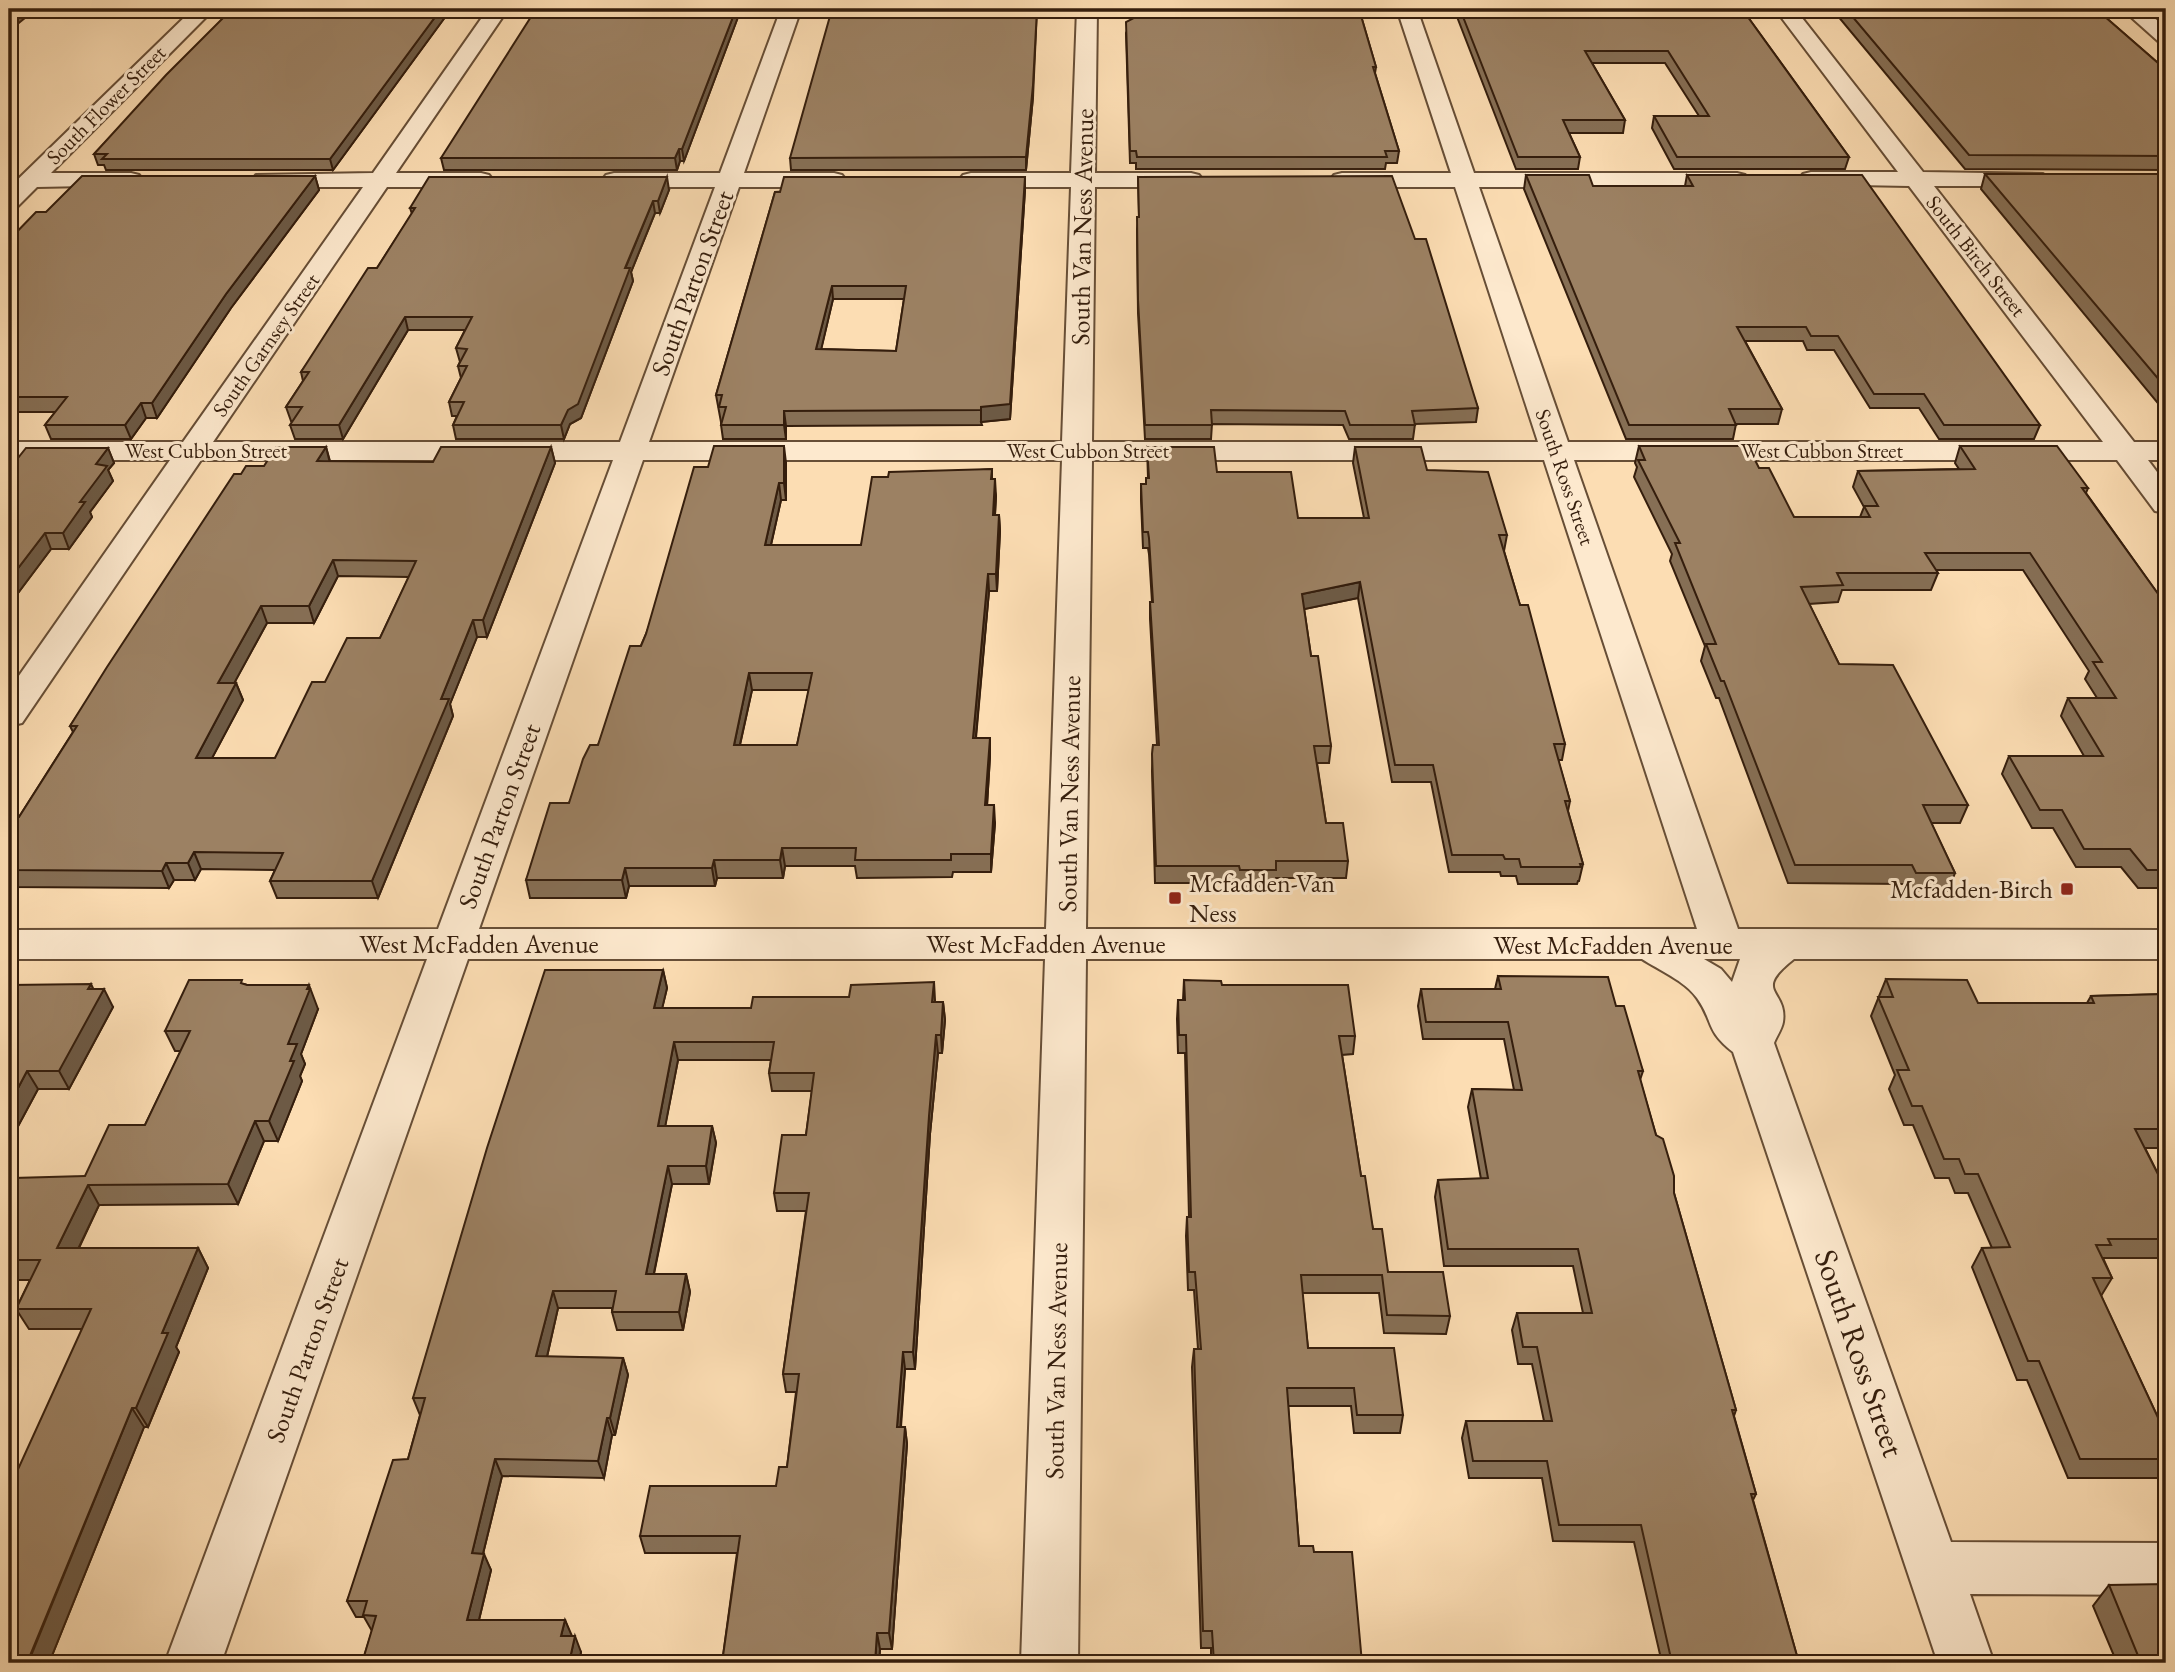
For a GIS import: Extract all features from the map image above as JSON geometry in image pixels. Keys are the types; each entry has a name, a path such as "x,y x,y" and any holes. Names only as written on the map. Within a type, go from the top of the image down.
{"street":[{"name":"South Flower Street","path":"9,201 204,9"},
{"name":"South Garnsey Street","path":"9,715 498,9"},
{"name":"South Parton Street","path":"193,1663 791,9"},
{"name":"South Van Ness Avenue","path":"1049,1663 1087,9"},
{"name":"South Ross Street","path":"1407,9 1723,945"},
{"name":"South Birch Street","path":"1785,9 2166,504"},
{"path":"2132,9 2166,38"},
{"path":"15,161 49,161"},
{"path":"1792,180 2063,179"},
{"path":"29,180 151,180"},
{"path":"245,180 505,180"},
{"path":"589,180 852,180"},
{"path":"947,180 1218,180"},
{"path":"1313,180 1764,180"},
{"name":"West Cubbon Street","path":"9,451 2166,452"},
{"name":"West McFadden Avenue","path":"9,944 2166,944"},
{"name":"South Ross Street","path":"1652,945 1706,980 1717,993 1731,1027 1752,1043 1966,1663"},
{"path":"1752,1043 1762,1021 1752,984 1756,967 1784,945"},
{"path":"1934,1568 2166,1569"}],"building":[{"path":"232,9 441,9 330,159 102,159 107,154 94,154 166,75"},
{"path":"536,9 736,9 682,149 679,149 675,158 441,158"},
{"path":"832,9 1037,9 1026,157 790,158"},
{"path":"1134,9 1359,9 1376,67 1373,67 1399,151 1385,151 1387,157 1137,157 1136,151 1130,151 1126,22 1134,18"},
{"path":"1460,9 1742,9 1849,157 1677,157 1654,116 1709,116 1668,51 1585,51 1625,120 1563,120 1580,157 1518,157"},
{"path":"1846,9 2096,9 2166,70 2166,156 1969,155"},
{"path":"1985,174 2166,174 2166,388"},
{"path":"1526,175 1589,175 1593,186 1693,186 1687,175 1862,175 2040,425 1944,425 1924,394 1874,394 1838,336 1811,336 1806,327 1737,327 1782,409 1729,409 1736,425 1629,425"},
{"path":"82,176 315,176 226,294 152,403 141,403 125,425 45,425 67,397 9,397 9,240 36,212 46,212"},
{"path":"1392,176 1415,239 1426,239 1478,408 1412,411 1415,425 1350,425 1345,411 1211,410 1212,425 1145,425 1138,300 1138,177"},
{"path":"429,177 667,177 658,201 653,201 625,268 630,268 578,404 568,410 561,425 453,425 464,402 449,402 467,366 458,366 467,349 456,348 472,317 405,317 339,425 290,425 302,407 286,407 309,372 301,372 368,268 377,268 415,208 410,208"},
{"path":"784,177 1025,177 1010,404 981,407 981,410 784,411 784,425 721,425 726,407 719,407 722,395 716,395 775,192 780,192","holes":["832,286 906,286 896,351 816,349"]},
{"path":"714,446 784,446 784,483 779,483 765,545 861,545 872,477 888,477 889,472 992,469 991,479 995,479 993,515 999,515 996,574 988,574 973,738 990,738 985,805 994,805 991,854 951,854 951,860 855,860 856,848 782,848 780,860 714,860 712,868 625,868 622,880 526,880 550,803 569,803 590,745 598,745 630,646 641,646 646,634 694,467 708,467","holes":["749,673 812,673 797,745 734,745"]},
{"path":"1639,446 1748,446 1759,468 1769,468 1794,517 1870,517 1864,506 1878,506 1858,471 1975,469 1960,446 2057,446 2088,488 2082,488 2166,605 2166,870 2147,870 2130,849 2084,849 2062,810 2040,810 2009,756 2103,756 2068,698 2116,698 2093,662 2102,662 2030,553 1925,553 1938,573 1837,573 1843,585 1801,587 1839,664 1893,665 1968,805 1923,805 1955,873 1916,873 1912,865 1795,865 1724,681 1721,681 1706,644 1716,644 1675,543 1680,543 1638,460 1645,460"},
{"path":"276,447 326,447 317,461 433,462 441,447 551,447 483,620 473,620 441,699 449,699 372,881 270,881 283,853 194,852 188,863 166,863 162,871 9,870 9,817 19,817 77,726 70,726 234,474 241,474 246,466 264,466","holes":["333,560 416,561 380,638 347,638 325,682 312,682 275,758 196,758 236,683 218,683 261,606 309,606"]},
{"path":"1147,447 1214,447 1217,472 1291,472 1298,518 1369,518 1355,447 1421,447 1427,470 1488,472 1507,535 1499,535 1520,605 1528,605 1565,744 1554,744 1570,801 1565,801 1583,864 1580,864 1581,867 1521,867 1519,859 1505,859 1503,855 1452,855 1433,765 1395,765 1360,582 1302,594 1311,656 1318,656 1331,746 1314,746 1326,823 1343,823 1348,861 1276,861 1276,870 1240,870 1239,866 1156,866 1152,754 1153,745 1159,745 1149,538 1148,532 1143,532 1141,484 1146,484 1146,478 1149,478"},
{"path":"26,448 108,448 96,464 107,466 80,502 85,502 63,533 45,533 9,580 9,463 14,463"},
{"path":"545,970 663,970 654,1008 751,1008 753,997 849,997 851,985 934,982 932,1002 943,1002 941,1035 936,1035 913,1352 903,1352 897,1427 905,1427 889,1633 877,1633 875,1663 722,1663 740,1536 640,1536 650,1486 776,1486 779,1467 787,1467 799,1374 783,1374 809,1193 774,1193 782,1135 806,1135 814,1073 769,1073 774,1042 674,1042 658,1126 712,1126 706,1166 668,1166 646,1274 686,1274 679,1312 612,1312 616,1291 553,1291 536,1356 623,1358 598,1461 495,1459 472,1553 484,1554 467,1620 565,1620 561,1636 575,1636 569,1663 362,1663 376,1616 363,1615 367,1601 347,1601 393,1460 408,1459 425,1398 413,1398 487,1148"},
{"path":"1498,976 1608,977 1616,1006 1624,1006 1643,1071 1638,1071 1656,1135 1663,1139 1674,1176 1674,1193 1736,1410 1732,1410 1756,1494 1751,1494 1799,1663 1672,1663 1641,1525 1559,1525 1547,1461 1473,1461 1466,1421 1552,1421 1537,1347 1523,1347 1517,1313 1592,1313 1578,1249 1448,1249 1438,1180 1488,1178 1472,1089 1522,1090 1508,1022 1426,1022 1421,989 1501,989"},
{"path":"1886,979 1967,980 1978,1003 2094,1003 2091,996 2166,994 2166,1129 2135,1129 2166,1190 2166,1239 2108,1239 2111,1245 2096,1245 2112,1278 2093,1278 2160,1422 2166,1422 2166,1459 2080,1459 2039,1361 2028,1361 1982,1248 2010,1247 1978,1174 1965,1174 1959,1159 1944,1159 1922,1106 1912,1106 1897,1070 1909,1070 1878,997 1893,997"},
{"path":"189,980 242,980 241,983 247,985 309,985 307,989 310,989 288,1044 297,1044 290,1061 294,1061 269,1121 255,1121 228,1184 88,1185 57,1248 198,1248 162,1333 168,1333 136,1408 132,1408 27,1663 9,1663 9,1489 91,1309 16,1309 40,1260 9,1260 9,1186 13,1178 85,1176 109,1125 145,1125 190,1031 165,1031"},
{"path":"1184,980 1221,981 1222,985 1348,985 1355,1036 1339,1036 1361,1176 1365,1176 1373,1229 1382,1229 1388,1272 1443,1272 1450,1316 1387,1315 1382,1275 1301,1275 1308,1348 1394,1348 1403,1415 1357,1415 1354,1388 1287,1388 1299,1546 1313,1546 1314,1552 1352,1552 1362,1663 1214,1663 1212,1631 1203,1631 1194,1349 1201,1349 1195,1272 1189,1272 1187,1217 1191,1217 1186,1035 1179,1035 1178,1000 1185,1000"},
{"path":"91,984 88,989 104,989 59,1071 27,1071 9,1105 9,985"},
{"path":"2166,1584 2166,1663 2141,1663 2109,1585"}],"place":[{"name":"Mcfadden-Birch","path":"2067,889"},
{"name":"Mcfadden-Van Ness","path":"1175,898"}]}
